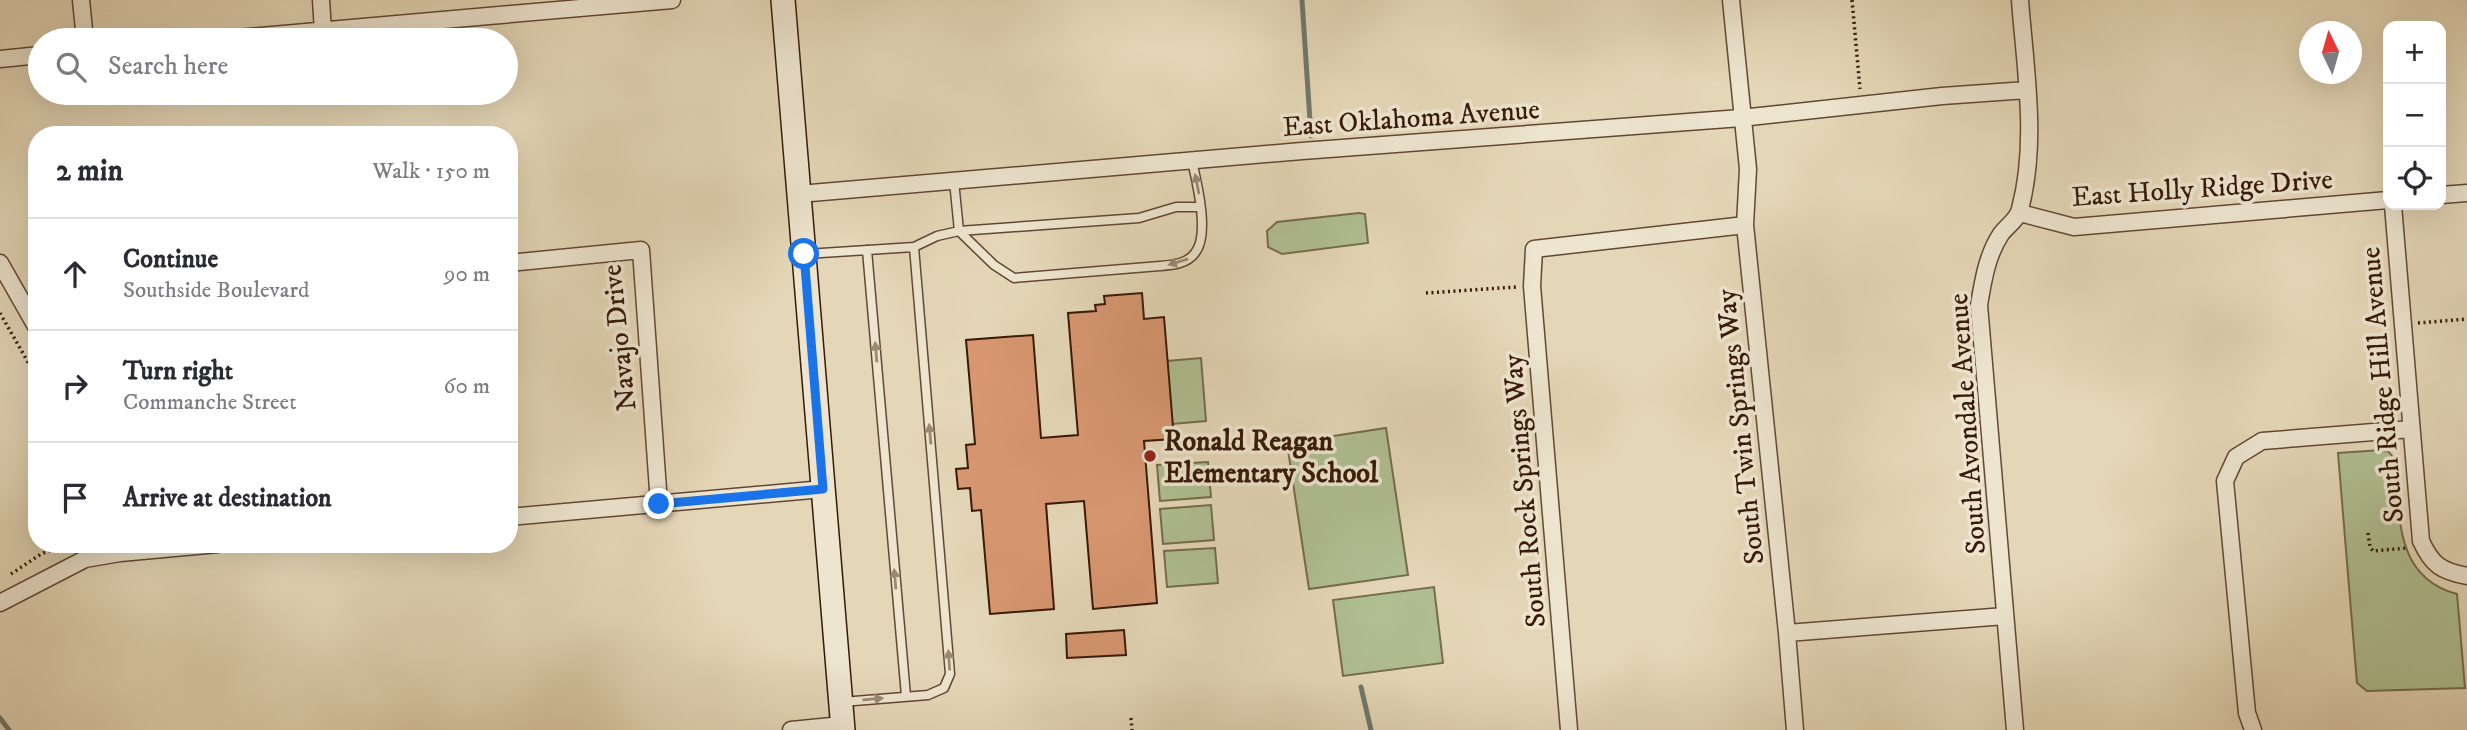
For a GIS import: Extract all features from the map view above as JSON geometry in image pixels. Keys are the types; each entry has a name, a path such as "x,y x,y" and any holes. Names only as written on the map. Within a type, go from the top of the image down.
{"main road":[{"path":"783,0 842,719"}],"street":[{"path":"81,0 84,28"},
{"path":"321,0 323,28"},
{"path":"357,28 672,0"},
{"name":"South Twin Springs Way","path":"1731,0 1748,169 1745,225 1795,730"},
{"name":"South Avondale Avenue","path":"2015,730 1979,305 1984,271 2000,236 2020,212 2029,164 2020,0"},
{"path":"0,59 28,56"},
{"name":"East Oklahoma Avenue","path":"799,194 1741,118 1861,104 2027,90"},
{"path":"2446,195 2467,193"},
{"name":"East Holly Ridge Drive","path":"2020,212 2074,227 2383,200"},
{"name":"South Ridge Hill Avenue","path":"2393,210 2421,541 2429,559 2448,572 2467,576"},
{"name":"South Rock Springs Way","path":"1569,730 1532,286 1534,248 1745,225"},
{"name":"Navajo Drive","path":"518,262 641,250 659,504"},
{"path":"0,263 28,312"},
{"path":"2253,730 2246,713 2225,481 2236,457 2262,441 2411,429"},
{"path":"518,516 823,489"},
{"path":"0,603 85,559 106,553"},
{"path":"1787,633 2005,616"},
{"path":"791,730 842,719"}],"lane":[{"path":"954,181 958,231 994,265 1014,278 1160,266 1180,264 1196,253 1201,243 1200,207 1192,161"},
{"path":"804,254 914,247 937,236 958,231 1139,218 1176,207 1200,207"},
{"path":"842,719 906,696 928,695 944,688 950,674 914,247"},
{"path":"867,250 906,696"}],"path":[{"path":"1852,0 1861,104"},
{"path":"1426,293 1532,286"},
{"path":"0,313 28,362"},
{"path":"2418,323 2467,319"},
{"path":"2368,533 2373,551 2407,548"},
{"path":"11,574 44,553"},
{"path":"1131,718 1132,730"}],"green space":[{"path":"1365,214 1368,243 1282,254 1268,247 1267,231 1277,222"},
{"path":"1201,358 1206,421 1172,424 1167,361"},
{"path":"1386,428 1408,575 1309,589 1287,443"},
{"path":"2382,450 2389,452 2395,460 2400,521 2411,558 2421,573 2436,586 2457,594 2465,688 2367,691 2357,683 2338,453"},
{"path":"1208,462 1211,497 1160,501 1157,465"},
{"path":"1211,505 1214,540 1163,544 1160,509"},
{"path":"1215,548 1218,583 1167,587 1164,551"},
{"path":"1434,587 1443,663 1343,676 1333,600"}],"building":[{"path":"1142,293 1144,319 1164,317 1174,439 1144,441 1157,603 1093,609 1084,501 1046,504 1054,609 990,614 981,510 972,511 970,488 958,489 956,469 968,468 966,445 975,444 966,340 1033,335 1041,438 1078,435 1068,313 1096,311 1095,305 1105,304 1104,296"},
{"path":"1124,630 1126,655 1067,658 1066,634"}],"waterway":[{"path":"1302,0 1311,136"},
{"path":"1361,687 1371,730"},
{"path":"0,718 9,730"}],"place":[{"name":"Ronald Reagan Elementary School","path":"1150,456"}],"route":[{"path":"659,504 823,489 804,254"}]}
